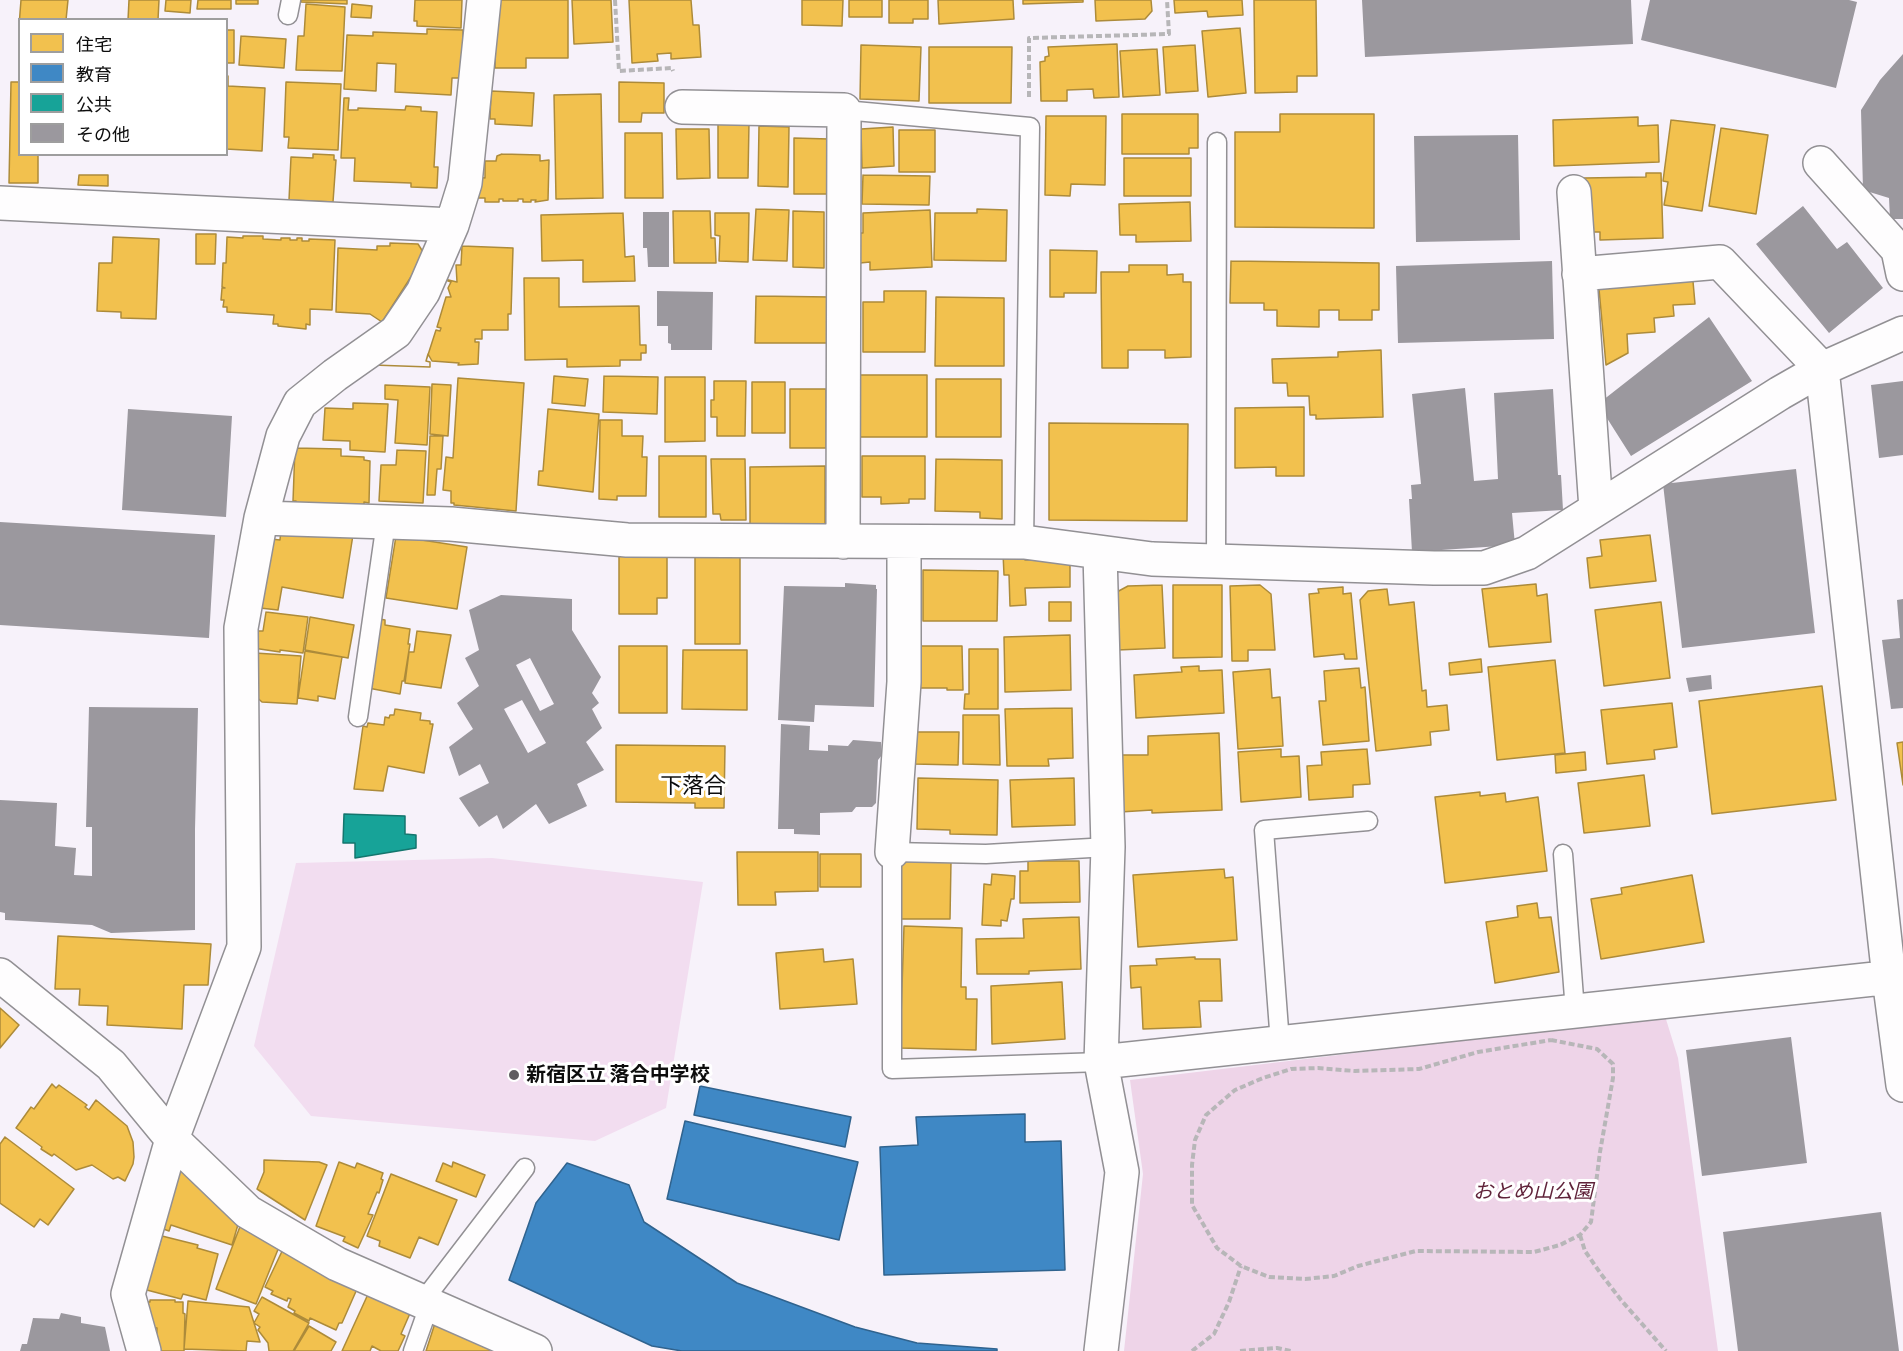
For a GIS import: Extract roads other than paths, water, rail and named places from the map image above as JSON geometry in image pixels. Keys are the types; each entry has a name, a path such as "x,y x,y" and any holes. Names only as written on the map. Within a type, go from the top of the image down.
{"street":[{"path":"144,1351 128,1294 172,1139 244,947 241,628 261,518 283,436 300,403 396,332 423,292 452,225 465,183 484,0"},
{"path":"682,107 844,110 843,542"},
{"path":"1820,163 1898,250 1903,274"},
{"path":"1574,192 1596,509"},
{"path":"0,203 452,225"},
{"path":"1579,274 1720,262 1822,369 1896,977 1903,1084"},
{"path":"261,518 451,524 627,540 1024,542 1152,559 1484,568 1527,553 1780,393 1822,369 1903,333"},
{"path":"892,852 904,682 904,542"},
{"path":"1100,553 1108,847 1101,1062 1122,1172 1101,1351"},
{"path":"0,975 111,1065 172,1139 248,1212 337,1264 535,1351"},
{"path":"1101,1062 1896,977"}],"lane":[{"path":"844,110 1030,127 1024,542"},
{"path":"1216,562 1217,142"},
{"path":"358,717 386,522"},
{"path":"1280,1043 1264,830 1368,820"},
{"path":"1101,1062 892,1069 892,852 986,854 1108,847"},
{"path":"1563,854 1575,1011"},
{"path":"413,1351 426,1302 525,1168"}],"place":[{"name":"新宿区立 落合中学校","path":"514,1075"}],"district":[{"name":"下落合","path":"693,786"}],"park label":[{"name":"おとめ山公園","path":"1533,1192"}]}
